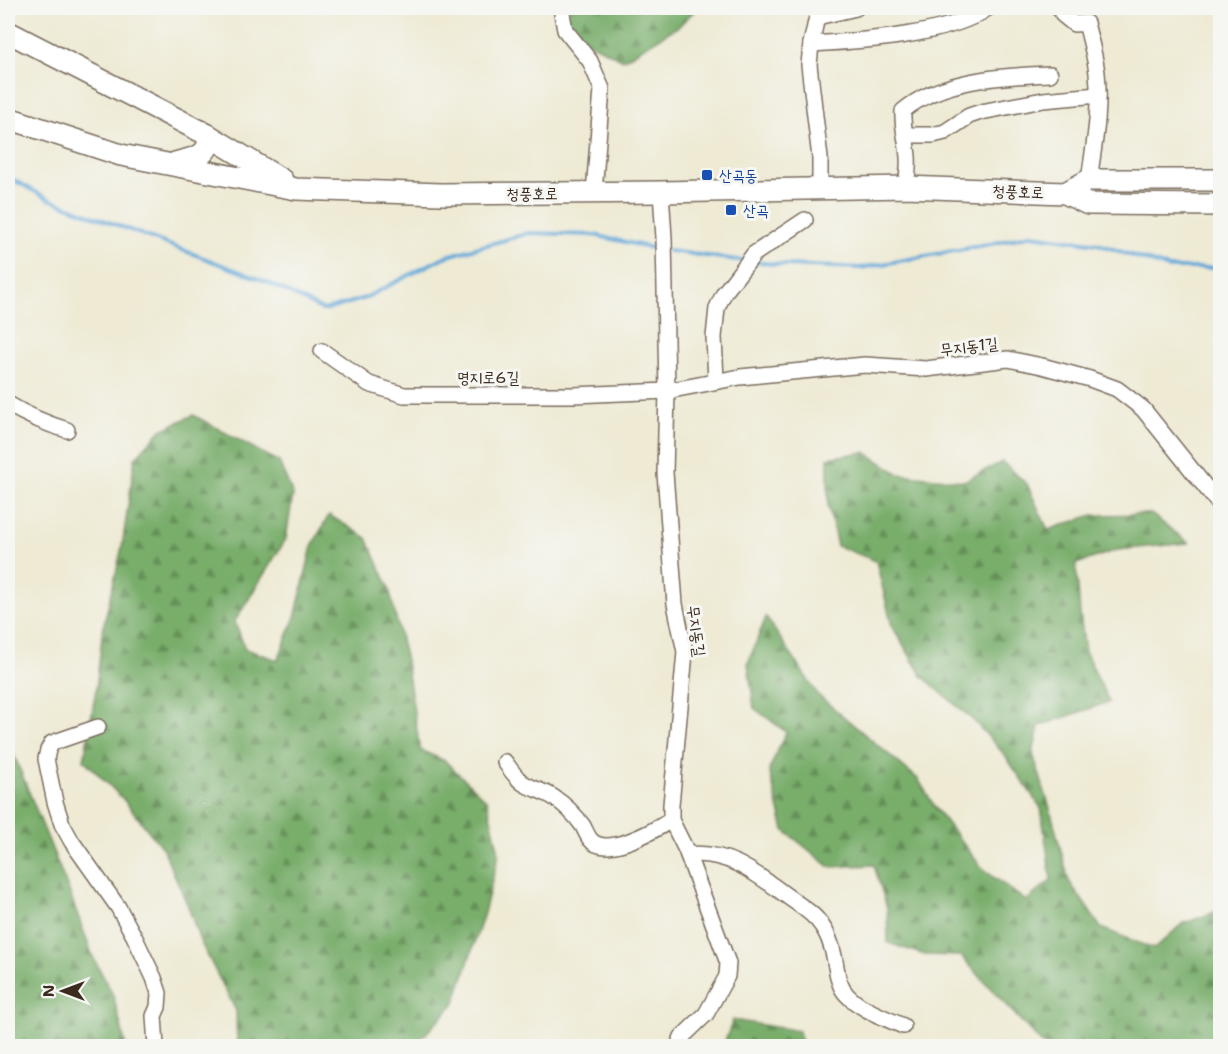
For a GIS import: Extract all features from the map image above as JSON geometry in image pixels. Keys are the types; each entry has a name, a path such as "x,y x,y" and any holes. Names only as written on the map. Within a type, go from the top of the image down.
{"main road":[{"path":"8,32 208,135 296,189"},
{"name":"청풍호로","path":"8,118 121,154 296,189 441,194 906,187 1065,193 1088,204 1221,205"},
{"path":"173,164 201,155 207,150 208,135"},
{"name":"청풍호로","path":"1065,193 1089,180 1221,180"}],"street":[{"path":"561,8 565,30 590,61 602,89 594,193"},
{"path":"820,189 820,158 809,65 815,12 856,8"},
{"path":"811,44 924,31 960,23 988,8"},
{"path":"1059,8 1064,16 1074,24 1086,23 1095,58 1098,95 1097,130 1089,180"},
{"path":"906,187 908,160 903,111 918,100 949,87 1014,76 1050,74"},
{"path":"906,135 933,135 945,132 969,116 981,112 1043,100 1098,95"},
{"name":"무지동길","path":"661,192 665,260 666,485 675,604 685,652 671,820 688,855 728,963 727,976 706,1014 682,1037 678,1047"},
{"path":"716,381 714,337 717,308 724,292 754,254 805,220"},
{"name":"명지로6길","path":"322,351 369,384 404,395 574,395 667,391"},
{"name":"무지동1길","path":"667,391 740,376 865,365 926,369 1008,359 1090,379 1117,389 1143,409 1221,505"},
{"path":"8,404 67,430"},
{"path":"98,727 52,743 46,759 62,824 118,908 154,978 159,993 158,1007 154,1017 156,1047"},
{"path":"505,762 523,783 553,797 567,808 582,825 591,841 601,846 633,840 671,820"},
{"path":"688,855 716,856 732,861 755,873 808,910 823,927 834,954 839,980 845,994 858,1005 903,1026"}],"green space":[{"path":"563,8 697,8 679,26 623,60 565,30"},
{"path":"193,415 279,462 293,494 286,539 235,621 245,649 278,660 296,614 312,546 329,515 367,538 389,588 406,661 420,750 445,761 487,801 499,853 484,913 455,1003 414,1046 237,1046 236,1011 200,941 188,906 163,849 123,799 84,760 103,628 122,547 135,458 161,430"},
{"path":"865,452 899,474 964,481 1002,462 1027,484 1048,530 1093,515 1151,514 1189,543 1117,550 1076,564 1085,651 1109,702 1039,726 1033,754 1069,881 1101,928 1154,949 1182,924 1220,910 1220,1046 1044,1046 961,956 925,955 888,943 887,908 874,865 830,867 784,830 769,770 786,732 754,708 748,663 766,617 818,695 918,779 936,809 983,869 1026,901 1051,880 1041,808 1004,754 973,720 922,676 892,626 876,561 837,546 828,505 828,458"},
{"path":"8,740 93,957 113,995 126,1046 8,1046"},
{"path":"733,1020 799,1031 802,1046 723,1046"}],"waterway":[{"path":"8,177 51,200 267,282 323,310 365,298 444,257 529,233 594,235 661,250"},
{"path":"752,262 861,268 1031,235 1098,244 1169,268 1220,268"},
{"path":"669,251 745,261"}],"place":[{"name":"산곡동","path":"707,175"},
{"name":"산곡","path":"731,210"}]}
